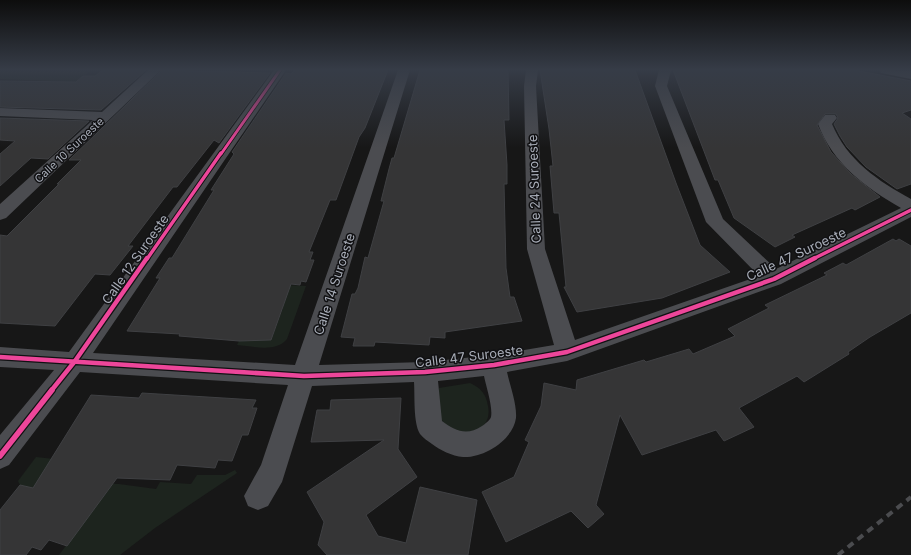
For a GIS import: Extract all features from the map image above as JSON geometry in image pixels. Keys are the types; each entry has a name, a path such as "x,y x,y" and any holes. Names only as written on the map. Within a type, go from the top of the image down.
{"street":[{"name":"Calle 10 Suroeste","path":"3,208 127,96"},
{"name":"Calle 12 Suroeste","path":"0,456 76,361 262,96"},
{"name":"Calle 14 Suroeste","path":"258,496 272,472 396,96"},
{"name":"Calle 24 Suroeste","path":"530,96 536,249 567,352"},
{"path":"665,96 714,222 774,279"},
{"path":"0,112 106,116"},
{"path":"830,118 825,124 827,133 861,175 882,190 911,206"},
{"name":"Calle 47 Suroeste","path":"0,357 304,376 425,372 494,365 567,352 774,279 911,210"},
{"name":"Calle 47 Suroeste","path":"425,372 430,427 454,444 467,446 496,432 503,419 494,365"}],"shaded area":[{"path":"265,284 306,286 287,339 277,346 264,348 237,345 239,341 271,340 283,308"},
{"path":"470,383 480,389 486,398 488,416 485,424 479,429 471,432 454,430 446,426 441,419 438,408 439,388"},
{"path":"36,457 54,459 93,483 119,484 156,489 160,482 191,484 197,475 225,475 235,470 237,473 155,528 120,555 59,555 91,512 20,485 18,481"}],"building":[{"path":"0,96 117,96 101,110 0,107"},
{"path":"135,96 253,96 219,143 214,140 177,187 173,187 128,246 133,246 110,275 95,274 55,326 0,323 0,235 7,236 81,160 69,160"},
{"path":"270,96 378,96 365,128 359,137 336,200 330,200 309,252 313,252 310,260 314,260 306,282 301,281 300,285 291,284 271,340 239,341 179,336 180,334 127,331 160,278 156,278 169,258 172,258 214,190 211,190 234,154 232,152"},
{"path":"412,96 509,96 509,120 504,120 507,165 507,184 504,184 506,268 510,297 514,297 522,321 445,332 445,338 430,337 429,345 375,342 374,346 353,346 355,338 341,337 352,294 355,294 358,288 365,257 368,258 384,201 381,201 392,158 394,158"},
{"path":"544,96 644,96 700,245 730,272 662,298 577,312 564,287 566,287 559,213 554,213 550,166 553,166"},
{"path":"683,96 911,96 911,110 902,113 911,119 911,184 897,189 866,167 847,147 840,136 834,124 838,118 836,114 825,114 817,125 831,152 851,174 880,197 855,210 852,208 792,235 795,237 775,247 734,218 718,180 715,180"},
{"path":"0,118 89,121 48,159 31,158 0,186 0,154 15,141 0,140"},
{"path":"893,239 896,241 899,239 911,246 911,313 870,337 848,352 849,354 804,382 797,376 739,408 754,427 724,441 716,430 642,455 620,415 596,505 604,514 588,528 571,511 506,542 482,492 514,477 529,442 525,440 541,406 544,383 576,390 577,380 644,360 646,362 689,349 693,354 735,336 728,329 769,308 765,305 827,275 824,273 843,263 846,265"},
{"path":"142,393 256,400 252,408 257,408 248,435 242,435 232,461 218,460 215,468 177,465 170,480 117,478 67,546 49,540 41,550 32,547 26,555 0,555 0,510 20,485 33,488 91,395 139,398"},
{"path":"401,398 398,449 417,477 366,515 378,536 406,543 420,487 477,500 468,555 327,555 318,545 324,522 307,492 384,440 311,442 317,410 330,410 331,400"}],"railway":[{"path":"838,555 911,497"}],"cycle path":[{"path":"0,456 75,361 262,96"},
{"path":"0,357 304,376 425,372 494,365 567,352 774,279 911,210"}]}
